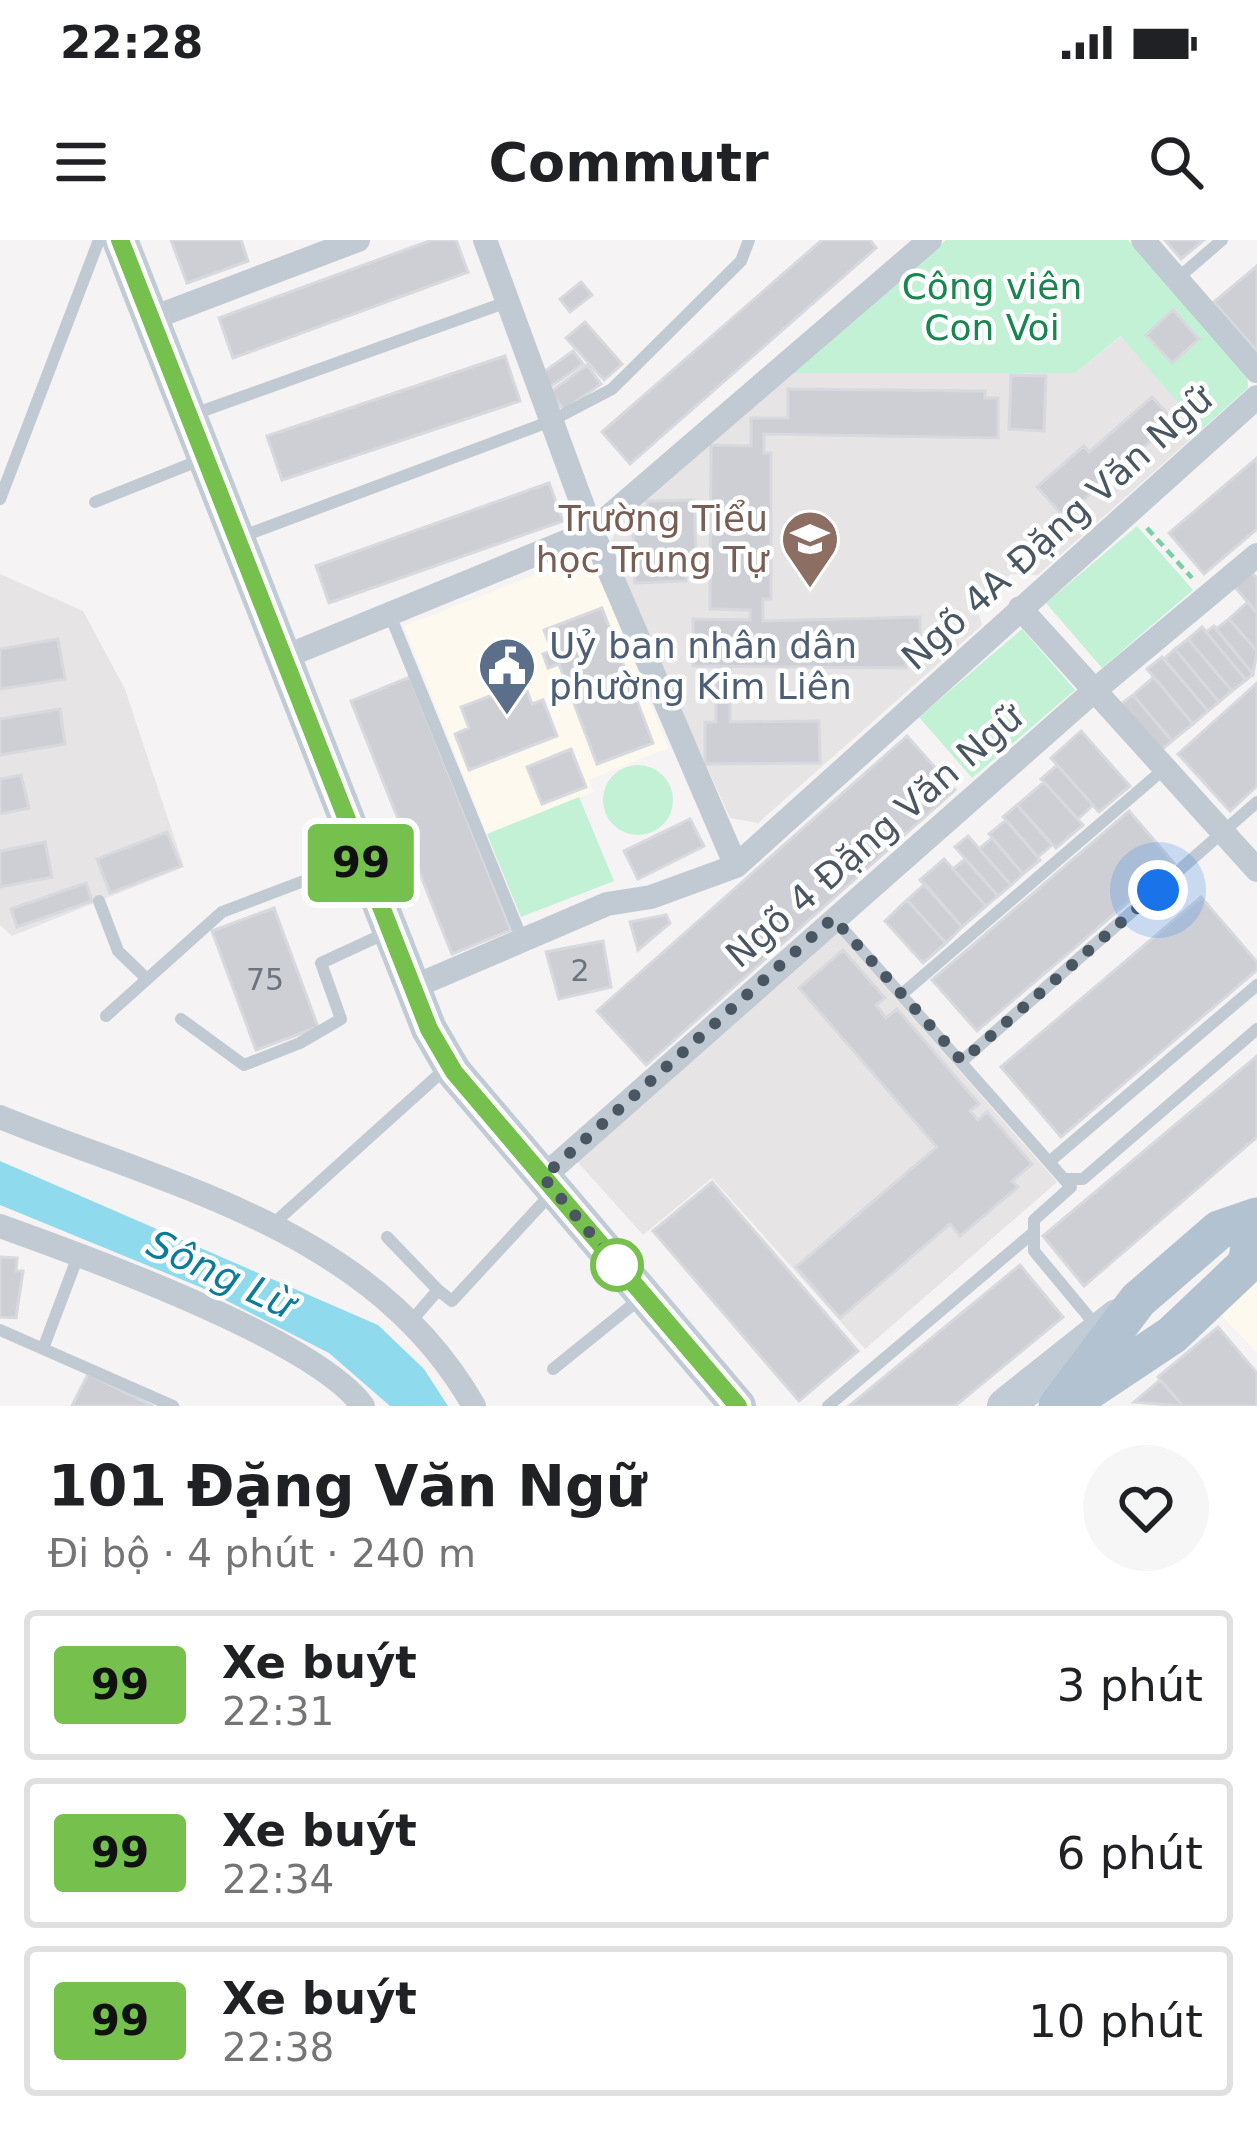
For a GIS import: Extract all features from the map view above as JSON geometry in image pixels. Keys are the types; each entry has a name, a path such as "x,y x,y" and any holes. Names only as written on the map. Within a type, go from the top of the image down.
{"main road":[{"path":"1256,1218 1247,1264 1172,1335 1062,1406 1138,1300 1219,1230 1256,1218"}],"street":[{"path":"120,240 411,988 450,1065 738,1406"},
{"path":"150,319 358,240"},
{"path":"485,240 592,531 736,866"},
{"path":"282,658 592,531 930,240"},
{"path":"1143,240 1257,366"},
{"name":"Ngõ 4A Đặng Văn Ngữ","path":"411,988 607,904 651,897 736,866 1257,397"},
{"name":"Ngõ 4 Đặng Văn Ngữ","path":"549,1184 833,918 1257,555"},
{"path":"1020,608 1257,870"},
{"path":"0,1117 198,1191 343,1267 413,1319 444,1354 474,1406"},
{"path":"0,1226 214,1311 336,1378 362,1406"},
{"path":"1005,1406 1138,1300"},
{"path":"1102,1406 1172,1335"}],"lane":[{"path":"0,499 99,240"},
{"path":"237,538 551,421 612,389 741,261 748,240"},
{"path":"1178,278 1222,240"},
{"path":"187,416 507,302"},
{"path":"95,502 204,458"},
{"path":"390,615 522,939"},
{"path":"902,994 1166,768"},
{"path":"962,1061 1257,802"},
{"path":"106,1016 222,912 360,860"},
{"path":"99,901 118,952 146,980"},
{"path":"833,918 1071,1187 1034,1220 1034,1251 1100,1330"},
{"path":"181,1018 244,1065 300,1043 341,1019 321,963 389,932"},
{"path":"1049,1162 1257,985"},
{"path":"1064,1179 1083,1179 1257,1028"},
{"path":"271,1226 450,1065"},
{"path":"387,1237 452,1301 549,1184"},
{"path":"828,1406 1034,1232"},
{"path":"44,1346 78,1256"},
{"path":"413,1319 438,1291"},
{"path":"553,1370 642,1297"},
{"path":"0,1330 172,1406"}],"path":[{"path":"1131,510 1208,596"}],"shaded area":[{"name":"Trường Tiểu học Trung Tự","path":"1122,336 1201,430 1038,575 1011,574 976,605 982,625 758,823 730,818 608,547 620,523 793,373 1075,373"},
{"path":"590,553 668,748 589,780 593,792 487,834 404,626"},
{"path":"0,574 83,611 125,689 184,867 12,936 0,925"},
{"path":"837,932 1057,1182 865,1349 712,1178 643,1235 575,1159"},
{"path":"1257,1280 1257,1353 1219,1313"}],"green space":[{"name":"Công viên Con Voi","path":"946,240 1128,240 1247,370 1248,388 1201,430 1121,336 1075,373 793,373"},
{"path":"1137,526 1193,590 1102,668 1046,603"},
{"path":"1022,629 1075,690 972,778 919,717"},
{"path":"638,765 663,775 673,800 663,825 638,835 613,825 603,800 613,775"},
{"path":"579,797 614,881 521,917 487,834"}],"water":[{"name":"Sông Lừ","path":"0,1161 378,1325 424,1369 448,1406 390,1406 329,1353 200,1287 0,1205"}],"building":[{"path":"171,240 241,240 248,261 187,283"},
{"path":"432,240 456,240 468,272 233,358 219,318"},
{"path":"822,240 870,240 876,248 630,464 602,432"},
{"path":"1165,240 1204,240 1181,259"},
{"path":"1257,266 1257,349 1256,350 1214,302"},
{"path":"581,282 592,295 570,312 560,299"},
{"path":"1173,310 1199,339 1172,363 1146,335"},
{"path":"585,322 622,364 604,380 566,338"},
{"path":"573,351 583,364 550,387 541,374"},
{"path":"505,356 520,401 282,480 267,436"},
{"path":"587,365 601,384 564,410 550,392"},
{"path":"1011,375 1046,376 1044,431 1009,429"},
{"path":"788,389 985,391 985,398 998,398 998,438 764,434 764,453 771,453 771,599 763,599 763,621 920,617 920,659 906,659 906,668 693,666 693,619 750,620 750,610 710,609 711,445 751,446 751,418 788,418"},
{"path":"1152,397 1174,421 1064,517 1037,487 1084,446 1089,452"},
{"path":"1257,458 1257,529 1204,574 1169,533"},
{"path":"549,483 563,521 329,603 316,566"},
{"path":"694,500 696,555 685,556 686,581 635,583 633,529 648,529 647,501"},
{"path":"1251,572 1257,578 1257,613 1234,586"},
{"path":"1248,602 1257,613 1257,651 1229,619"},
{"path":"602,608 653,743 597,764 559,664 548,668 543,654 552,651 544,630"},
{"path":"1229,619 1257,651 1253,674 1216,629"},
{"path":"1214,626 1253,674 1246,680 1206,632"},
{"path":"1202,627 1246,680 1232,691 1188,639"},
{"path":"58,639 65,679 0,689 0,649"},
{"path":"1188,639 1232,691 1219,702 1175,649"},
{"path":"1175,649 1219,702 1208,711 1164,659"},
{"path":"1162,657 1208,711 1193,724 1147,669"},
{"path":"716,666 730,667 730,722 819,721 820,763 705,764 705,722 716,722"},
{"path":"410,677 511,930 452,954 351,701"},
{"path":"1154,677 1193,724 1172,741 1133,695"},
{"name":"Uỷ ban nhân dân phường Kim Liên","path":"524,683 532,704 543,700 557,736 469,770 455,734 469,728 461,707"},
{"path":"1257,683 1257,786 1230,811 1178,754"},
{"path":"1133,695 1172,741 1160,751 1121,704"},
{"path":"60,709 65,744 0,755 0,719"},
{"path":"1081,731 1130,786 1099,812 1051,758"},
{"path":"907,736 955,790 646,1065 597,1011"},
{"path":"571,749 586,787 542,804 527,767"},
{"path":"1057,765 1093,805 1078,819 1041,779"},
{"path":"21,775 29,808 0,814 0,779"},
{"path":"1044,782 1083,825 1056,848 1017,805"},
{"path":"1017,805 1052,845 1038,857 1003,817"},
{"path":"1129,811 1174,863 977,1031 932,980"},
{"path":"690,819 704,846 638,879 624,851"},
{"path":"1006,820 1040,860 1023,874 989,834"},
{"path":"167,832 181,866 110,893 97,859"},
{"path":"968,836 1011,885 998,896 955,847"},
{"path":"992,838 1023,874 1011,885 979,849"},
{"path":"45,842 52,877 0,887 0,851"},
{"path":"944,859 986,906 962,927 920,880"},
{"path":"965,859 998,896 986,906 953,869"},
{"path":"86,883 92,901 17,927 11,909"},
{"path":"925,884 962,927 946,943 907,900"},
{"path":"1201,897 1257,962 1257,970 1061,1137 1001,1067"},
{"path":"907,900 946,943 923,963 885,921"},
{"path":"274,908 318,1027 256,1050 212,931"},
{"path":"666,915 670,923 638,950 630,922"},
{"path":"603,941 611,987 559,999 546,952"},
{"path":"843,950 885,998 876,1005 886,1018 897,1009 979,1104 970,1111 978,1120 987,1112 1032,1164 1012,1181 1018,1187 960,1236 950,1224 840,1318 796,1267 937,1147 799,988"},
{"path":"1257,1056 1257,1137 1084,1286 1043,1236"},
{"path":"712,1182 858,1351 799,1401 653,1231"},
{"path":"0,1257 17,1258 16,1271 23,1271 16,1318 0,1317"},
{"path":"1020,1265 1063,1317 955,1406 849,1406"},
{"path":"1218,1327 1257,1373 1257,1406 1183,1406 1158,1377"},
{"path":"88,1374 153,1406 72,1406"},
{"path":"1160,1380 1183,1406 1134,1402"}],"bus line":[{"name":"99","path":"120,240 429,1029 454,1072 738,1406"}],"place":[{"name":"Trường Tiểu học Trung Tự","path":"810,590"},
{"name":"Uỷ ban nhân dân phường Kim Liên","path":"507,717"}],"route":[{"path":"617,1265 543,1177 833,918 962,1061 1158,890"}]}
